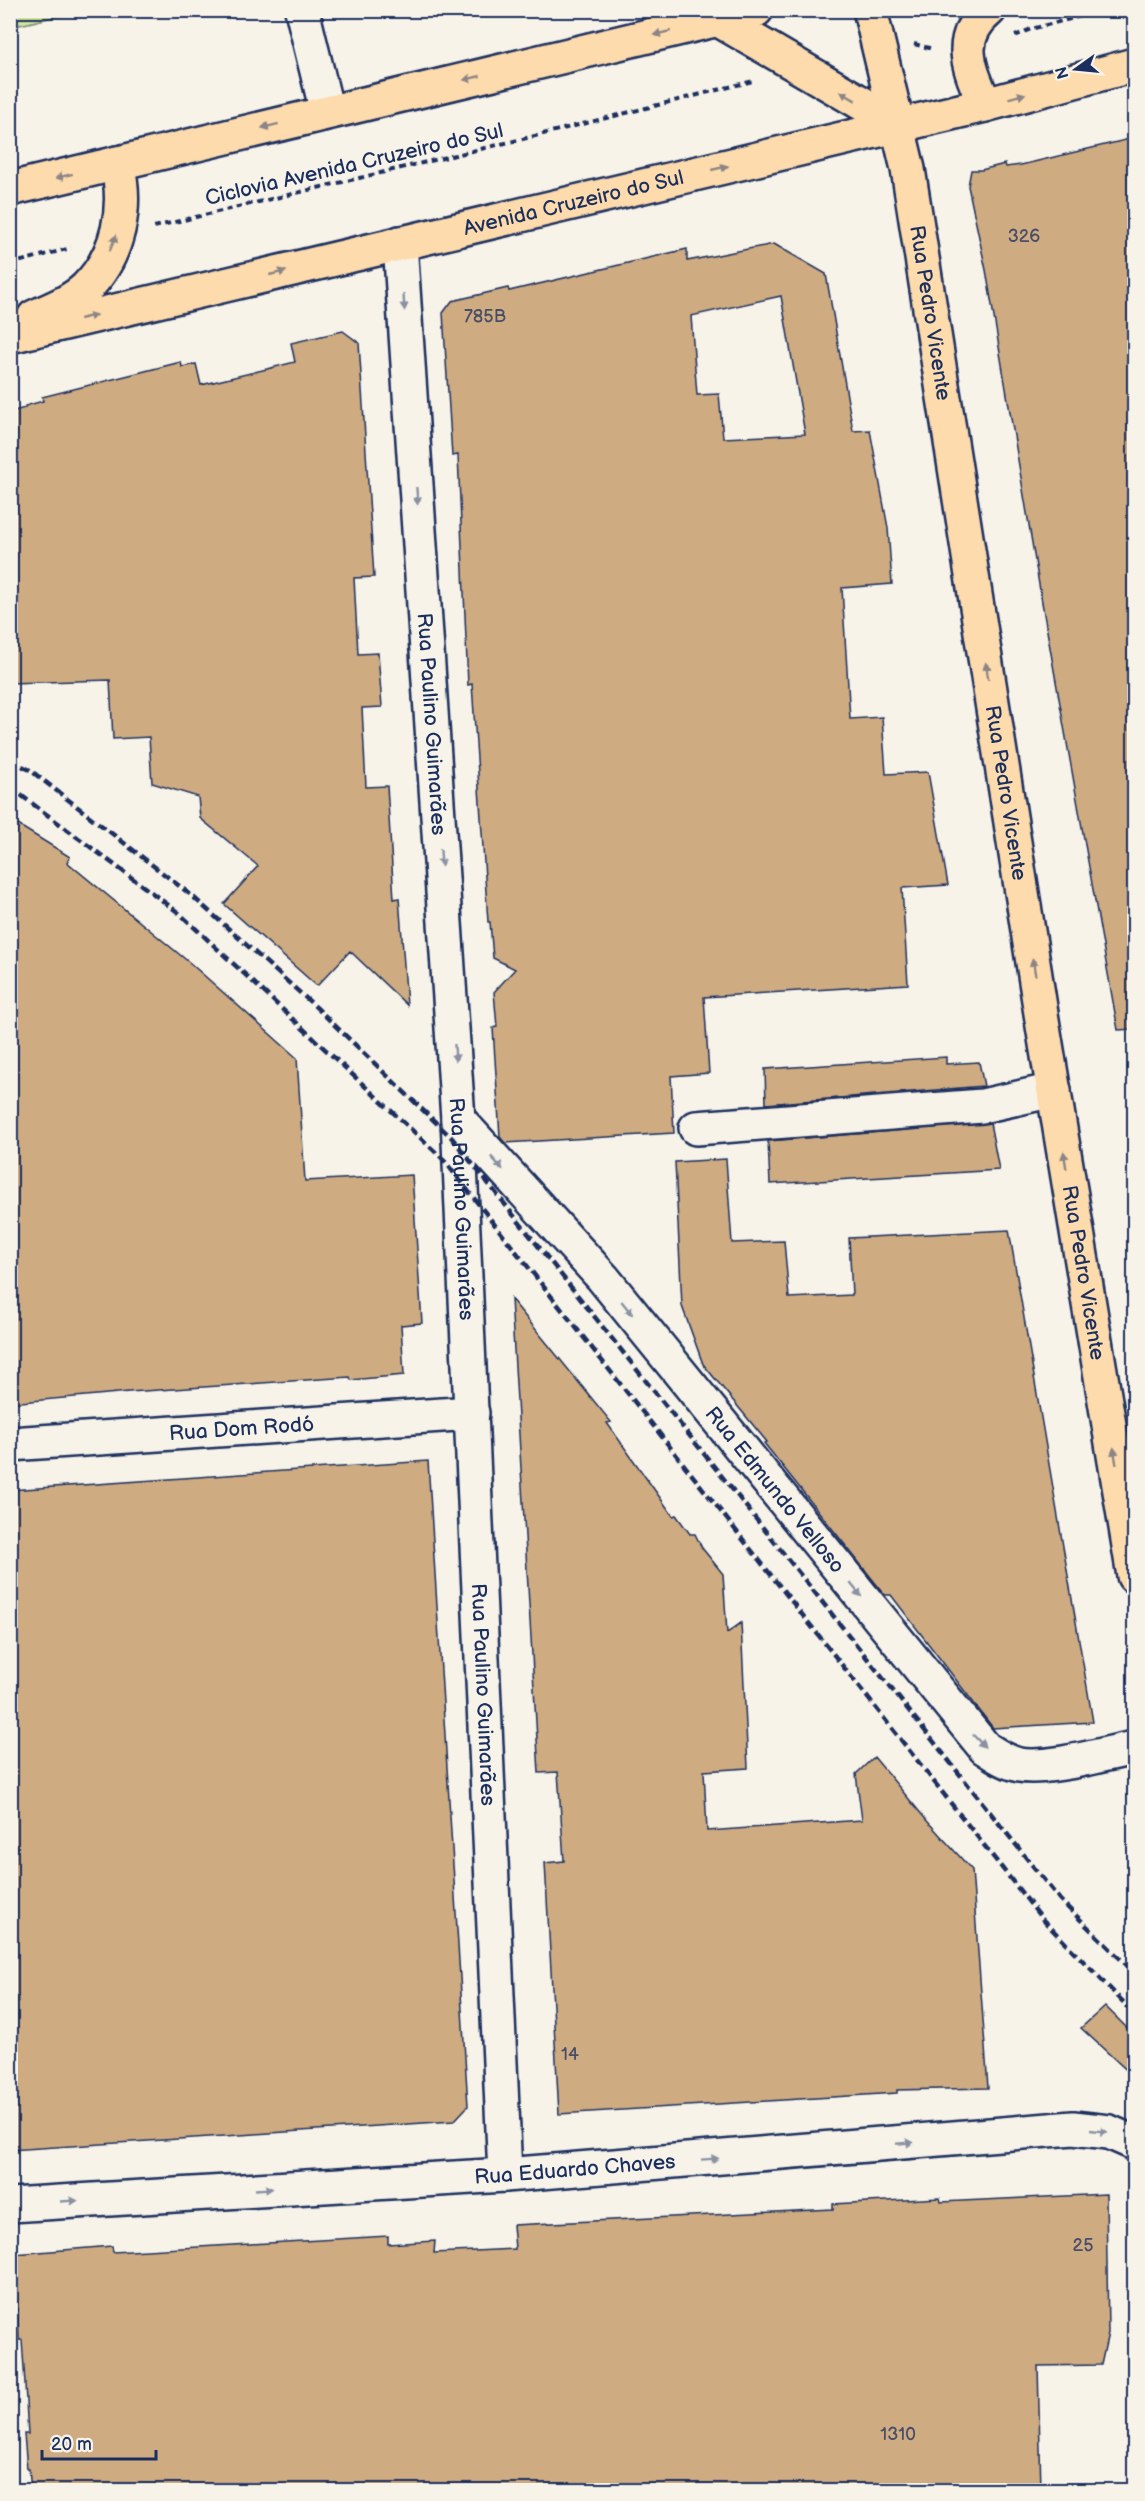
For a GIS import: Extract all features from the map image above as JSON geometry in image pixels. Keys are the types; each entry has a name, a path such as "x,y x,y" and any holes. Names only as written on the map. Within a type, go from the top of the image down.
{"main road":[{"path":"10,189 756,10"},
{"name":"Rua Pedro Vicente","path":"870,10 908,169 1054,1090 1134,1576"},
{"path":"985,105 968,59 969,36 977,20 989,10"},
{"path":"719,20 899,125"},
{"name":"Avenida Cruzeiro do Sul","path":"10,335 985,105 1134,65"},
{"path":"10,335 34,317 62,306 86,288 104,264 116,236 122,207 117,163"}],"street":[{"path":"302,10 327,112"},
{"name":"Rua Paulino Guimarães","path":"400,243 459,1119 505,2175"},
{"path":"696,1128 982,1106 1054,1090"},
{"name":"Rua Edmundo Velloso","path":"459,1119 603,1278 985,1748 1001,1759 1019,1765 1047,1765 1134,1748"},
{"name":"Rua Dom Rodó","path":"10,1444 472,1413"},
{"name":"Rua Eduardo Chaves","path":"10,2205 505,2175 1073,2128 1109,2132 1134,2143"}],"path":[{"name":"Ciclovia Avenida Cruzeiro do Sul","path":"10,264 116,236 705,94"}],"green space":[{"path":"11,10 80,10 80,11 11,27"}],"building":[{"path":"1134,138 1134,1029 1118,1030 986,270 968,186 971,170 1005,164 1006,167 1021,165"},
{"path":"774,244 826,274 853,431 870,430 888,528 892,584 842,588 850,719 882,717 886,774 928,772 948,885 902,888 908,984 704,997 709,1073 671,1076 674,1133 505,1143 500,1137 493,1028 497,1027 494,992 515,969 493,958 490,922 488,922 472,684 468,685 458,455 452,456 443,313 452,301 508,288 509,291 687,249 687,261","holes":["781,296 805,434 723,438 719,394 697,395 691,316"]},
{"path":"343,331 359,343 374,577 354,578 358,654 378,653 382,707 362,708 366,787 387,786 394,899 399,898 407,1005 350,951 317,986 224,904 258,866 200,818 198,797 152,783 149,737 113,739 110,680 10,683 10,412 43,401 42,397 181,362 182,367 196,364 201,385 267,369 295,362 291,343"},
{"path":"10,820 70,857 67,862 190,963 297,1058 305,1181 412,1175 422,1323 401,1325 404,1375 129,1392 10,1403"},
{"path":"946,1057 946,1064 979,1062 984,1086 766,1104 765,1069"},
{"path":"990,1123 999,1170 770,1184 768,1141"},
{"path":"726,1159 732,1243 784,1241 789,1298 852,1295 849,1238 1009,1230 1093,1722 993,1728 891,1595 885,1595 764,1443 767,1442 703,1364 682,1306 675,1162"},
{"path":"511,1299 611,1422 607,1423 673,1516 676,1515 690,1534 695,1534 702,1548 723,1574 727,1633 741,1623 748,1768 704,1771 707,1831 862,1820 856,1774 874,1757 972,1870 988,2088 897,2090 897,2093 559,2114 545,1863 564,1861 558,1772 539,1773"},
{"path":"428,1461 468,2106 454,2121 10,2150 10,1490"},
{"path":"1105,2006 1134,2035 1134,2077 1081,2028"},
{"path":"1106,2194 1108,2333 1101,2365 1038,2366 1041,2490 31,2490 24,2434 28,2434 22,2340 19,2340 15,2254 112,2246 113,2252 388,2236 388,2244 435,2241 434,2253 515,2249 513,2225 833,2209 833,2204 940,2198 941,2202"}],"railway":[{"path":"10,760 30,770 191,895 318,1009 452,1138 1060,1900 1134,1972"},
{"path":"10,787 179,913 443,1159 1043,1920 1134,2013"}]}
